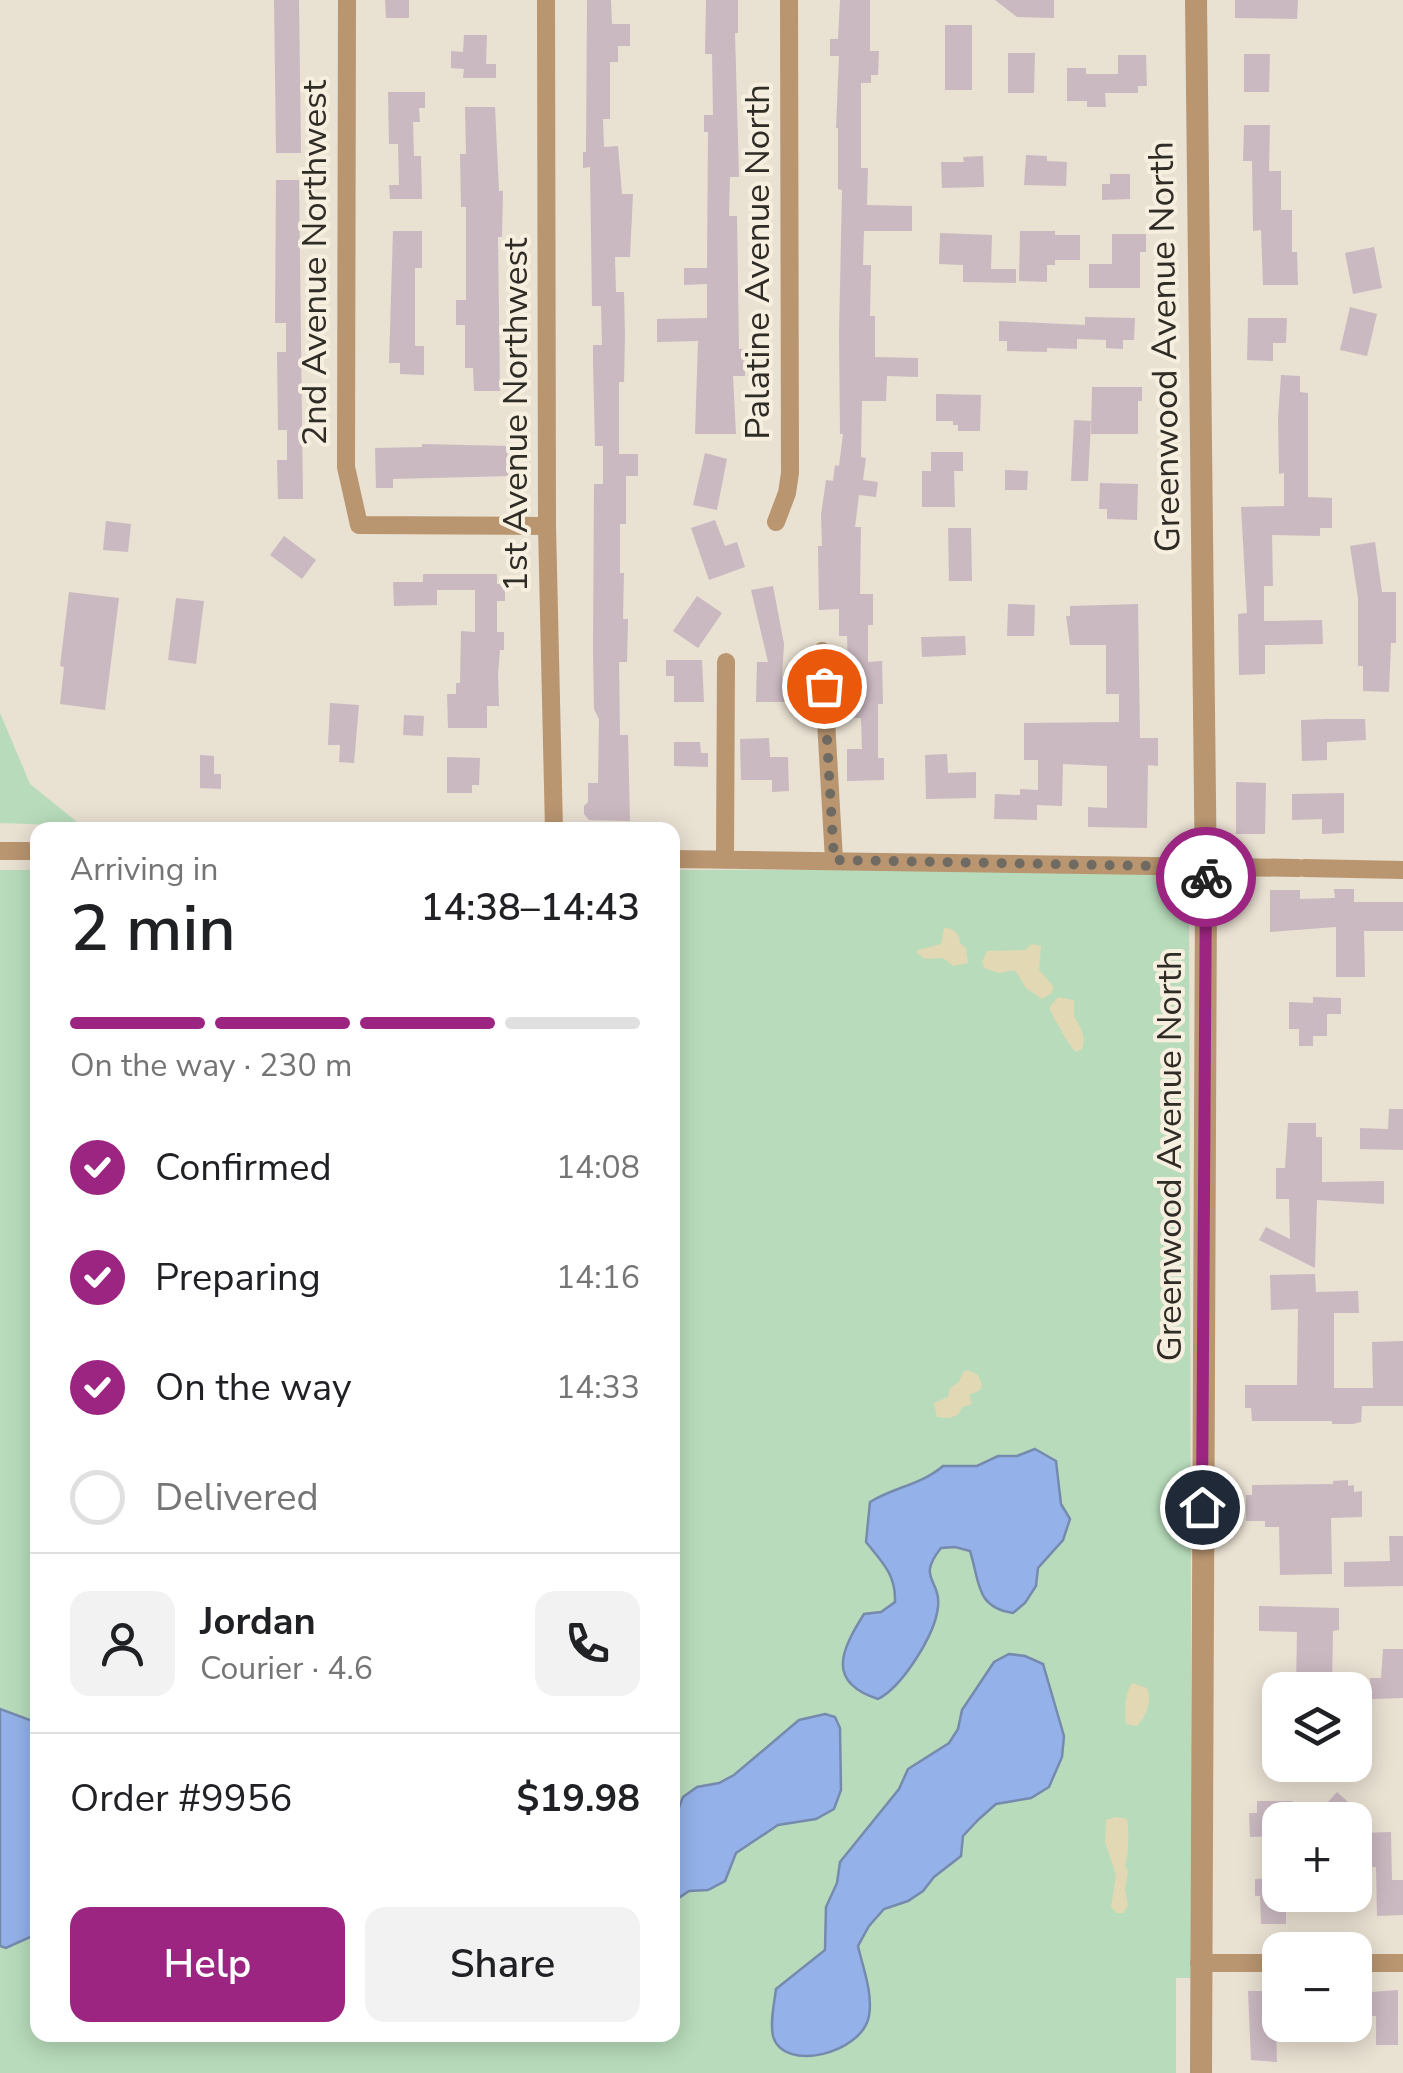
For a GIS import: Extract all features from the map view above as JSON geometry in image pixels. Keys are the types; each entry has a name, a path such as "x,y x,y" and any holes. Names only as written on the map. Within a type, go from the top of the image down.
{"street":[{"name":"2nd Avenue Northwest","path":"347,0 346,467 359,525 548,526"},
{"name":"1st Avenue Northwest","path":"546,0 548,526 554,822"},
{"name":"Palatine Avenue North","path":"776,522 788,494 790,473 788,0"},
{"name":"Greenwood Avenue North","path":"1196,0 1206,867 1201,2073"},
{"path":"822,652 834,860"},
{"path":"725,858 726,662"},
{"path":"0,851 30,851"},
{"path":"680,859 1403,870"},
{"path":"1199,1963 1262,1963"},
{"path":"1372,1963 1403,1964"}],"green space":[{"path":"0,713 30,784 77,822 0,823"},
{"path":"1153,869 1168,874 1185,892 1189,907 1192,1978 1176,1978 1176,2073 0,2073 0,870 30,870 30,2042 680,2042 680,870"}],"sand":[{"path":"944,928 957,934 966,948 968,963 953,966 943,958 925,959 917,953 941,944"},
{"path":"1032,944 1041,946 1039,970 1053,986 1052,993 1042,999 1026,988 1015,970 999,973 984,968 982,962 987,951 1025,950"},
{"path":"1058,997 1074,1000 1074,1016 1083,1040 1082,1049 1076,1052 1049,1008"},
{"path":"968,1370 978,1375 982,1385 969,1395 972,1404 950,1418 937,1417 934,1403 948,1397 950,1388"},
{"path":"1132,1683 1147,1688 1149,1698 1148,1708 1137,1726 1126,1724 1125,1719 1126,1697"},
{"path":"1127,1819 1128,1830 1128,1906 1123,1913 1111,1907 1116,1875 1105,1842 1106,1820"}],"water":[{"path":"1035,1449 1056,1461 1061,1504 1070,1519 1063,1540 1038,1568 1036,1586 1025,1603 1013,1613 992,1605 981,1591 970,1551 941,1548 930,1566 938,1607 924,1645 907,1672 887,1693 878,1699 861,1692 844,1674 849,1640 864,1614 881,1612 895,1602 891,1577 866,1542 870,1502 926,1478 943,1466 977,1466 998,1456 1017,1456"},
{"path":"1009,1654 1043,1664 1064,1736 1062,1757 1049,1787 1031,1798 996,1804 963,1836 961,1856 923,1891 884,1909 869,1926 858,1946 870,1998 863,2029 838,2049 806,2056 791,2054 773,2036 776,1989 825,1950 826,1907 837,1883 840,1862 899,1789 908,1769 949,1743 958,1729 962,1710 994,1662"},
{"path":"0,1709 30,1720 30,1937 6,1948 0,1946"},
{"path":"825,1714 835,1717 840,1728 841,1790 834,1809 816,1819 778,1825 736,1853 725,1881 680,1897 683,1797 697,1787 734,1775 799,1720"}],"building":[{"path":"274,0 299,0 301,153 276,153"},
{"path":"385,0 409,0 409,18 386,18"},
{"path":"587,0 611,0 612,24 630,24 630,46 618,46 618,62 610,62 610,119 603,119 604,147 618,146 622,194 633,194 630,257 615,257 616,292 624,292 625,335 624,382 619,382 619,454 638,454 638,476 626,476 626,524 620,524 623,619 628,619 627,662 619,662 620,735 628,735 630,821 589,820 584,814 588,783 598,783 599,719 594,709 593,651 594,484 603,484 603,446 595,446 593,362 593,345 602,345 601,306 592,306 590,167 583,168"},
{"path":"706,0 738,0 735,33 739,177 730,177 729,216 737,216 739,349 745,349 745,376 733,376 736,434 695,434 698,341 657,342 657,319 707,318 707,284 684,285 684,268 707,268 708,132 704,132 704,115 713,115 712,54 705,54"},
{"path":"840,0 870,0 870,51 879,51 878,75 871,75 871,83 861,83 861,168 868,168 867,205 912,206 912,231 864,231 863,265 871,265 870,316 875,316 875,357 918,358 918,377 887,376 886,401 862,401 861,457 866,458 863,480 878,482 876,497 859,495 855,527 861,527 860,594 873,594 868,662 882,661 878,758 884,758 884,780 847,781 847,749 862,749 861,718 849,718 847,636 839,636 839,609 819,610 821,515 826,480 833,481 835,465 839,466 843,434 839,335 842,190 838,189 836,128 839,56 830,56 830,39 838,39"},
{"path":"995,0 1054,0 1054,18 1017,17"},
{"path":"1235,0 1298,0 1297,19 1235,18"},
{"path":"945,25 972,25 972,90 945,90"},
{"path":"464,35 487,35 486,64 496,64 496,78 463,78 464,69 451,68 451,51 463,52"},
{"path":"1008,53 1035,53 1034,93 1008,93"},
{"path":"1244,54 1270,54 1269,92 1244,92"},
{"path":"1118,55 1146,55 1147,86 1138,86 1138,93 1105,93 1106,107 1087,107 1087,101 1067,101 1067,68 1086,68 1086,74 1118,74"},
{"path":"388,92 425,92 425,108 419,108 420,122 413,122 414,156 421,156 422,199 390,199 389,185 399,185 398,144 389,144"},
{"path":"465,107 495,107 499,191 503,191 502,237 498,237 500,391 474,391 473,368 465,368 465,325 456,325 456,300 466,300 466,207 461,207 460,154 466,154"},
{"path":"1244,125 1270,125 1269,171 1281,171 1281,210 1292,210 1292,252 1297,252 1298,285 1263,285 1261,230 1253,231 1252,161 1243,161"},
{"path":"1026,155 1067,162 1066,186 1024,185"},
{"path":"983,156 984,187 942,188 941,162 964,162 963,157"},
{"path":"1110,174 1130,174 1130,199 1102,200 1102,184 1110,184"},
{"path":"276,180 299,180 303,499 278,499 277,460 287,460 287,430 278,430 277,352 286,352 286,323 275,323"},
{"path":"393,231 422,231 422,268 415,268 415,346 424,346 424,375 400,374 400,363 389,363"},
{"path":"1020,231 1080,235 1080,260 1055,260 1055,265 1047,265 1047,282 1019,281"},
{"path":"940,233 992,235 991,269 1016,269 1016,283 963,282 963,265 939,264"},
{"path":"1112,234 1146,234 1146,252 1140,252 1140,288 1089,288 1089,264 1112,264"},
{"path":"1374,247 1382,288 1353,294 1345,253"},
{"path":"1350,307 1377,314 1367,356 1340,350"},
{"path":"1085,317 1135,318 1134,340 1123,340 1123,349 1106,348 1106,340 1077,339 1077,349 1047,348 1047,352 1007,351 1007,341 999,341 999,321 1085,325"},
{"path":"1248,318 1287,318 1286,343 1273,343 1273,361 1247,360"},
{"path":"1281,375 1300,376 1300,392 1308,393 1308,497 1332,498 1332,528 1320,528 1320,536 1272,535 1273,586 1264,586 1264,621 1322,620 1323,644 1265,645 1265,674 1239,675 1238,614 1247,613 1241,507 1284,506 1284,473 1279,474"},
{"path":"1092,387 1142,387 1138,434 1091,434"},
{"path":"936,394 981,395 980,431 958,431 953,421 936,421"},
{"path":"1074,420 1091,421 1088,481 1071,481"},
{"path":"422,444 510,446 510,476 393,479 393,488 376,488 375,448"},
{"path":"931,452 963,452 963,471 954,471 955,507 922,507 922,471 931,471"},
{"path":"705,453 727,459 717,510 693,505"},
{"path":"1005,470 1028,471 1027,490 1005,490"},
{"path":"1100,483 1138,484 1137,520 1107,519 1107,509 1099,509"},
{"path":"715,520 725,546 737,542 745,567 709,580 691,528"},
{"path":"106,521 131,524 128,552 103,550"},
{"path":"948,528 971,528 972,581 949,581"},
{"path":"284,536 316,560 302,579 270,555"},
{"path":"1375,542 1382,592 1396,592 1396,643 1391,643 1389,692 1363,691 1363,666 1358,666 1358,598 1350,546"},
{"path":"423,574 497,574 497,584 505,584 505,601 497,601 497,632 504,632 498,674 499,706 487,706 487,728 448,728 447,694 456,694 456,683 460,683 461,631 475,632 475,590 437,590 437,605 394,606 393,582 423,582"},
{"path":"773,586 784,644 782,678 794,678 793,702 756,702 757,662 768,662 751,590"},
{"path":"69,592 119,598 105,710 60,704 64,667 60,666"},
{"path":"697,596 722,613 698,648 673,631"},
{"path":"176,598 204,601 196,664 168,660"},
{"path":"1008,604 1035,605 1034,636 1007,636"},
{"path":"1138,604 1140,738 1158,738 1158,766 1148,765 1147,828 1088,827 1088,807 1107,808 1107,766 1063,764 1062,806 1037,805 1037,820 994,819 995,794 1020,795 1020,789 1038,790 1038,760 1024,760 1024,723 1119,722 1119,694 1106,694 1106,645 1070,645 1066,616 1070,616 1070,606"},
{"path":"965,636 966,655 922,657 921,637"},
{"path":"666,660 702,660 704,702 674,702 674,676 666,676"},
{"path":"330,703 359,705 354,763 339,762 340,745 328,745"},
{"path":"404,715 424,716 423,736 403,735"},
{"path":"1365,719 1366,740 1327,742 1327,760 1302,761 1301,720"},
{"path":"769,738 770,757 788,757 789,791 772,792 772,780 741,780 740,739"},
{"path":"674,742 700,742 701,753 708,753 708,767 674,766"},
{"path":"947,754 948,773 976,772 976,798 926,799 925,755"},
{"path":"200,755 214,756 214,774 221,774 221,789 200,788"},
{"path":"447,757 480,758 479,785 472,785 472,793 447,793"},
{"path":"1236,782 1266,783 1265,834 1236,834"},
{"path":"1344,793 1344,833 1322,834 1322,819 1292,820 1292,794"},
{"path":"1334,889 1354,889 1354,902 1403,902 1403,931 1364,931 1365,977 1336,977 1336,927 1270,932 1270,890 1300,890 1300,899 1335,898"},
{"path":"1313,997 1341,998 1341,1014 1327,1014 1327,1036 1313,1036 1313,1046 1299,1046 1299,1029 1289,1029 1289,1002 1313,1003"},
{"path":"1389,1109 1403,1109 1403,1150 1360,1149 1360,1128 1388,1129"},
{"path":"1288,1123 1316,1123 1316,1137 1322,1137 1322,1182 1384,1181 1384,1204 1317,1200 1315,1268 1259,1240 1266,1227 1290,1239 1289,1199 1276,1199 1276,1168 1285,1168"},
{"path":"1315,1274 1316,1292 1358,1291 1359,1313 1334,1313 1334,1388 1373,1388 1372,1342 1403,1341 1403,1406 1362,1406 1361,1422 1353,1424 1252,1421 1251,1408 1245,1408 1245,1385 1297,1385 1298,1309 1271,1310 1270,1275"},
{"path":"1348,1480 1348,1486 1354,1485 1354,1492 1362,1491 1362,1517 1331,1518 1332,1574 1280,1575 1279,1527 1265,1527 1265,1521 1246,1521 1246,1495 1252,1495 1252,1485 1333,1484"},
{"path":"1389,1536 1403,1536 1403,1586 1344,1587 1344,1562 1390,1561"},
{"path":"1259,1606 1339,1608 1339,1630 1333,1631 1332,1672 1296,1672 1297,1632 1259,1631"},
{"path":"1383,1649 1403,1649 1403,1698 1372,1699 1372,1678 1381,1678"},
{"path":"1337,1792 1348,1802 1328,1802"},
{"path":"1257,1801 1293,1801 1262,1802 1262,1837 1250,1837 1249,1813 1257,1813"},
{"path":"1391,1832 1392,1880 1403,1880 1403,1915 1377,1916 1372,1833"},
{"path":"1255,1879 1262,1879 1262,1912 1286,1912 1286,1924 1261,1924"},
{"path":"1398,1990 1398,2045 1376,2045 1372,1992"},
{"path":"1248,1991 1262,1991 1262,2042 1276,2042 1277,2062 1251,2060"}],"way so far":[{"path":"824,686 834,860 1206,867 1206,877"}],"route":[{"path":"1202,1507 1206,877"}]}
